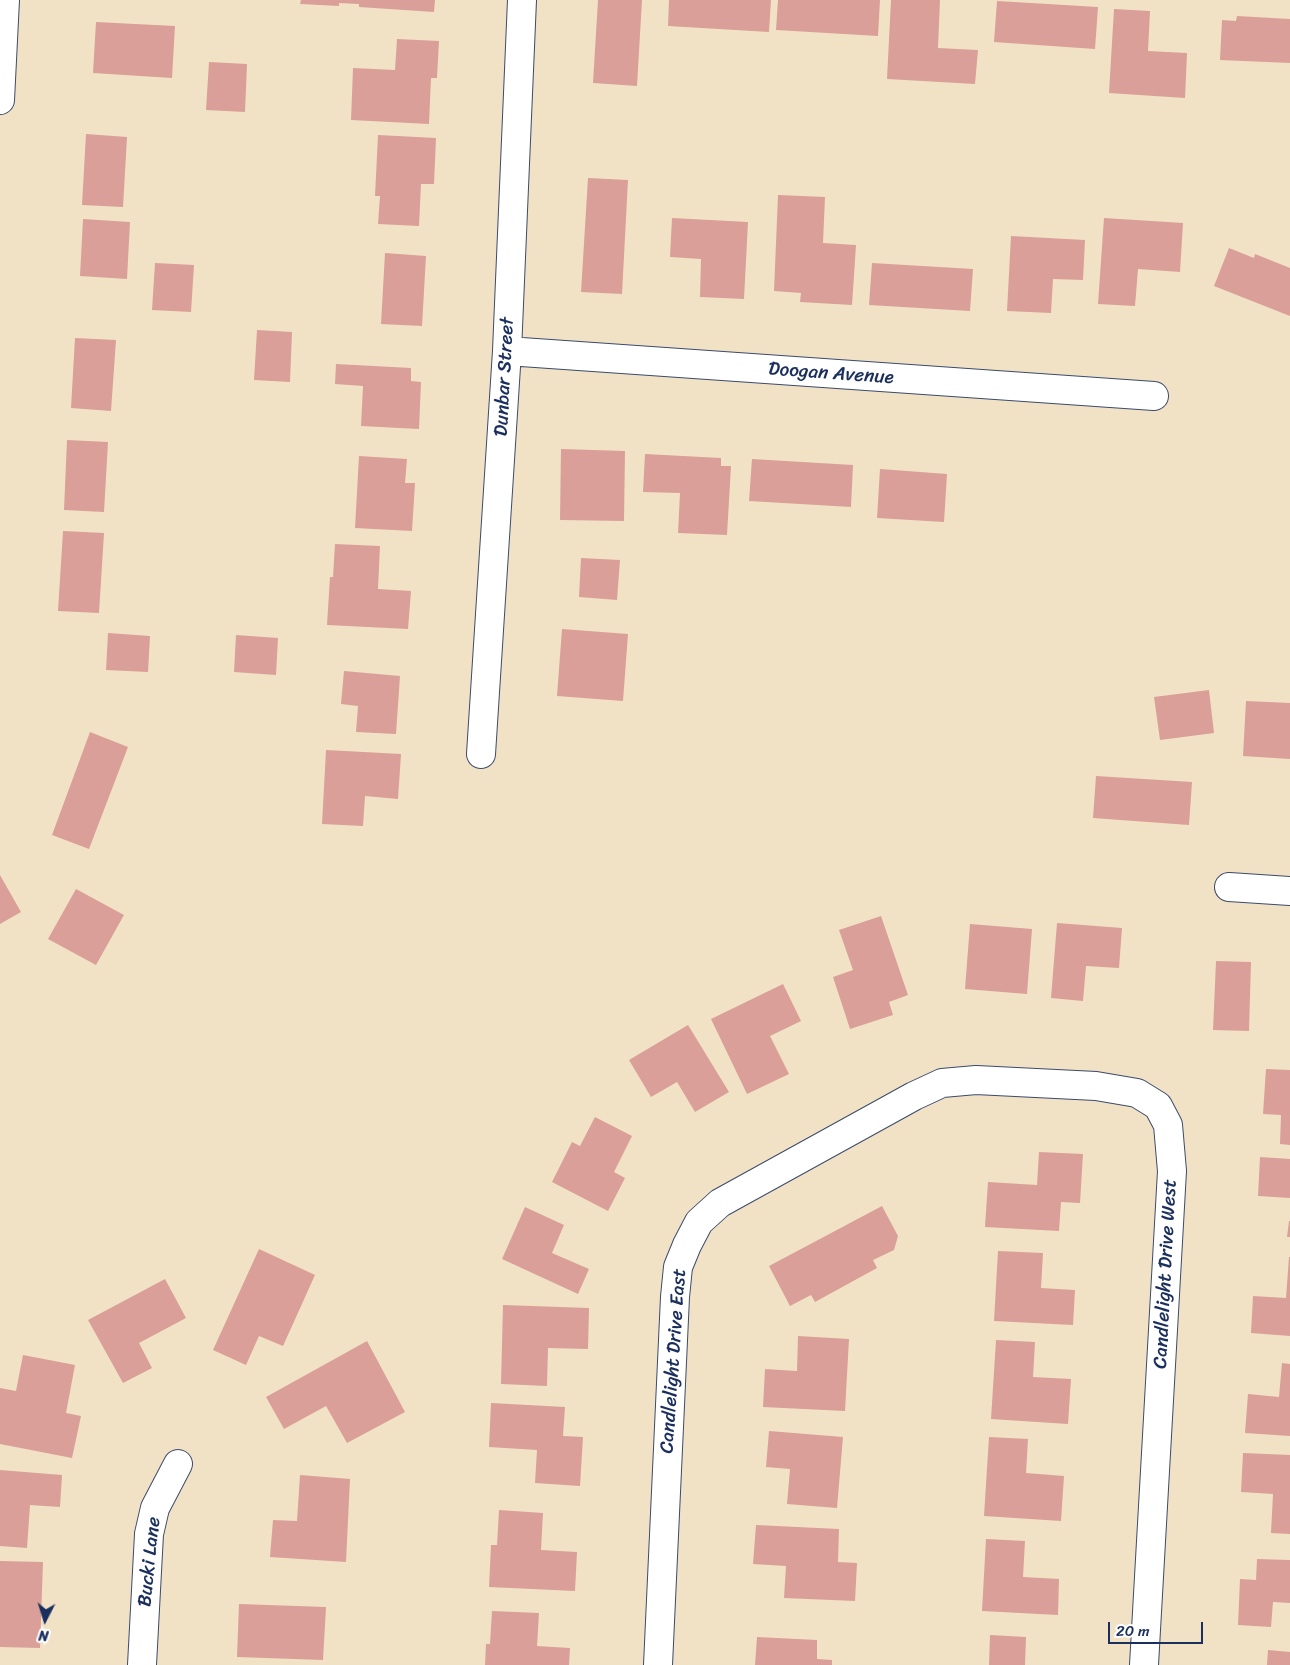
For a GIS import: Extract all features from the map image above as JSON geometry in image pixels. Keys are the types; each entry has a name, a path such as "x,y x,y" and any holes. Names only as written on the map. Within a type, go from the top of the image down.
{"street":[{"path":"0,100 5,0"},
{"name":"Dunbar Street","path":"481,754 507,350 522,0"},
{"name":"Doogan Avenue","path":"507,350 1154,396"},
{"path":"1229,887 1290,891"},
{"name":"Candlelight Drive West","path":"942,1083 976,1080 1096,1086 1137,1092 1158,1106 1168,1125 1172,1171 1144,1665"},
{"name":"Candlelight Drive East","path":"658,1665 675,1298 678,1267 686,1245 699,1222 720,1203 914,1096 942,1083"},
{"name":"Bucki Lane","path":"142,1665 149,1534 155,1508 178,1464"}],"building":[{"path":"301,0 435,0 434,12 359,7 359,4 339,3 339,6 300,4"},
{"path":"598,0 642,0 637,86 593,83"},
{"path":"669,0 771,0 769,32 668,26"},
{"path":"778,0 880,0 878,36 776,30"},
{"path":"891,0 940,0 938,48 978,50 975,84 887,79"},
{"path":"997,1 1098,7 1095,49 994,42"},
{"path":"1114,9 1150,11 1148,51 1187,53 1185,98 1109,93"},
{"path":"1237,16 1290,19 1290,63 1220,60 1222,20 1236,21"},
{"path":"96,22 175,26 172,78 93,73"},
{"path":"397,39 439,41 437,78 431,78 429,124 351,120 353,68 395,70"},
{"path":"209,62 247,64 245,112 206,110"},
{"path":"86,134 127,137 123,207 82,205"},
{"path":"378,135 436,138 434,184 421,184 419,226 378,224 380,196 375,196"},
{"path":"588,178 628,180 622,294 581,292"},
{"path":"778,195 825,197 823,243 856,245 852,305 800,302 801,293 774,291"},
{"path":"672,218 748,222 744,299 700,297 701,259 670,257"},
{"path":"1104,218 1183,223 1180,272 1138,269 1135,306 1098,304"},
{"path":"83,219 130,222 127,279 80,276"},
{"path":"1011,236 1085,240 1083,280 1053,279 1051,313 1007,311"},
{"path":"1229,248 1254,258 1255,254 1290,268 1290,316 1214,286"},
{"path":"385,253 426,256 422,326 381,324"},
{"path":"155,263 194,265 191,312 152,310"},
{"path":"872,263 973,269 970,311 869,305"},
{"path":"257,330 292,332 290,382 254,380"},
{"path":"75,338 116,340 111,411 71,408"},
{"path":"336,364 411,368 411,381 421,382 419,429 361,426 363,386 335,384"},
{"path":"67,440 108,442 104,512 64,510"},
{"path":"561,449 625,451 624,521 560,520"},
{"path":"645,454 721,458 721,466 731,466 727,535 678,533 680,493 643,492"},
{"path":"359,456 407,459 405,483 415,483 412,531 355,528"},
{"path":"752,459 853,465 851,507 749,501"},
{"path":"880,469 947,474 944,522 877,518"},
{"path":"63,531 104,533 99,613 58,611"},
{"path":"335,544 380,546 378,589 411,591 408,629 327,625 330,577 333,577"},
{"path":"581,558 620,560 617,600 579,597"},
{"path":"562,629 628,634 623,701 557,696"},
{"path":"108,633 150,636 148,672 106,670"},
{"path":"236,635 278,638 276,675 234,672"},
{"path":"344,671 400,676 396,734 356,732 358,706 341,704"},
{"path":"1209,690 1214,733 1160,740 1154,697"},
{"path":"1246,701 1290,703 1290,759 1243,756"},
{"path":"90,732 128,747 89,849 52,835"},
{"path":"326,750 401,754 398,799 365,796 363,826 322,824"},
{"path":"1096,776 1192,782 1189,825 1093,818"},
{"path":"0,875 21,912 0,924"},
{"path":"76,889 124,915 96,965 48,939"},
{"path":"881,916 908,995 889,1002 893,1015 850,1029 833,977 853,970 839,930"},
{"path":"1057,923 1122,928 1119,968 1086,966 1083,1001 1051,998"},
{"path":"970,924 1032,929 1027,994 965,989"},
{"path":"1216,961 1251,962 1249,1031 1213,1030"},
{"path":"783,984 801,1021 770,1036 789,1074 747,1094 711,1019"},
{"path":"688,1025 729,1092 695,1112 677,1082 651,1097 629,1060"},
{"path":"1266,1069 1290,1070 1290,1145 1280,1144 1281,1115 1263,1114"},
{"path":"595,1117 632,1136 614,1172 625,1178 608,1211 552,1182 572,1142 580,1146"},
{"path":"1039,1152 1083,1154 1080,1203 1061,1202 1059,1231 985,1227 988,1182 1037,1185"},
{"path":"1260,1157 1290,1159 1290,1198 1258,1196"},
{"path":"882,1206 898,1236 894,1250 873,1260 877,1268 815,1302 811,1295 790,1306 769,1266"},
{"path":"525,1207 564,1225 552,1253 589,1269 578,1294 502,1259"},
{"path":"1289,1221 1290,1237 1287,1237"},
{"path":"259,1249 315,1275 283,1346 259,1336 246,1365 213,1350"},
{"path":"998,1251 1043,1253 1041,1288 1075,1290 1073,1325 994,1321"},
{"path":"1289,1257 1290,1336 1251,1333 1253,1296 1286,1298"},
{"path":"165,1279 186,1318 139,1343 152,1368 123,1383 88,1320"},
{"path":"503,1305 589,1308 588,1349 548,1348 547,1386 501,1384"},
{"path":"798,1336 849,1339 845,1411 763,1407 765,1369 797,1371"},
{"path":"996,1340 1035,1342 1033,1377 1071,1379 1068,1424 991,1419"},
{"path":"367,1341 405,1412 347,1443 326,1406 284,1429 266,1397"},
{"path":"23,1355 75,1365 66,1413 81,1416 72,1458 0,1444 0,1388 16,1391"},
{"path":"1282,1363 1290,1364 1290,1436 1245,1433 1248,1394 1279,1397"},
{"path":"491,1403 565,1407 563,1436 583,1437 580,1486 535,1483 537,1450 489,1447"},
{"path":"769,1431 843,1437 837,1508 787,1504 790,1469 766,1467"},
{"path":"989,1437 1028,1439 1026,1473 1064,1476 1061,1521 984,1516"},
{"path":"1243,1453 1290,1455 1290,1534 1271,1533 1273,1494 1241,1492"},
{"path":"0,1470 62,1475 60,1507 30,1505 27,1548 0,1546"},
{"path":"300,1475 350,1479 346,1562 270,1557 273,1520 297,1521"},
{"path":"499,1510 543,1513 541,1550 577,1552 575,1591 489,1587 491,1545 497,1545"},
{"path":"756,1525 839,1529 838,1562 857,1563 855,1601 784,1598 786,1566 753,1564"},
{"path":"986,1539 1025,1541 1023,1577 1059,1579 1058,1615 982,1611"},
{"path":"1257,1559 1290,1560 1290,1603 1273,1602 1271,1627 1238,1625 1240,1579 1256,1580"},
{"path":"0,1561 43,1562 40,1648 0,1647"},
{"path":"239,1604 326,1607 323,1660 237,1657"},
{"path":"492,1611 539,1613 537,1646 570,1648 569,1665 485,1665 486,1644 490,1644"},
{"path":"990,1635 1026,1637 1025,1665 989,1665"},
{"path":"757,1637 817,1640 817,1659 832,1660 832,1665 755,1665"},
{"path":"1268,1650 1290,1652 1290,1665 1267,1665"}]}
